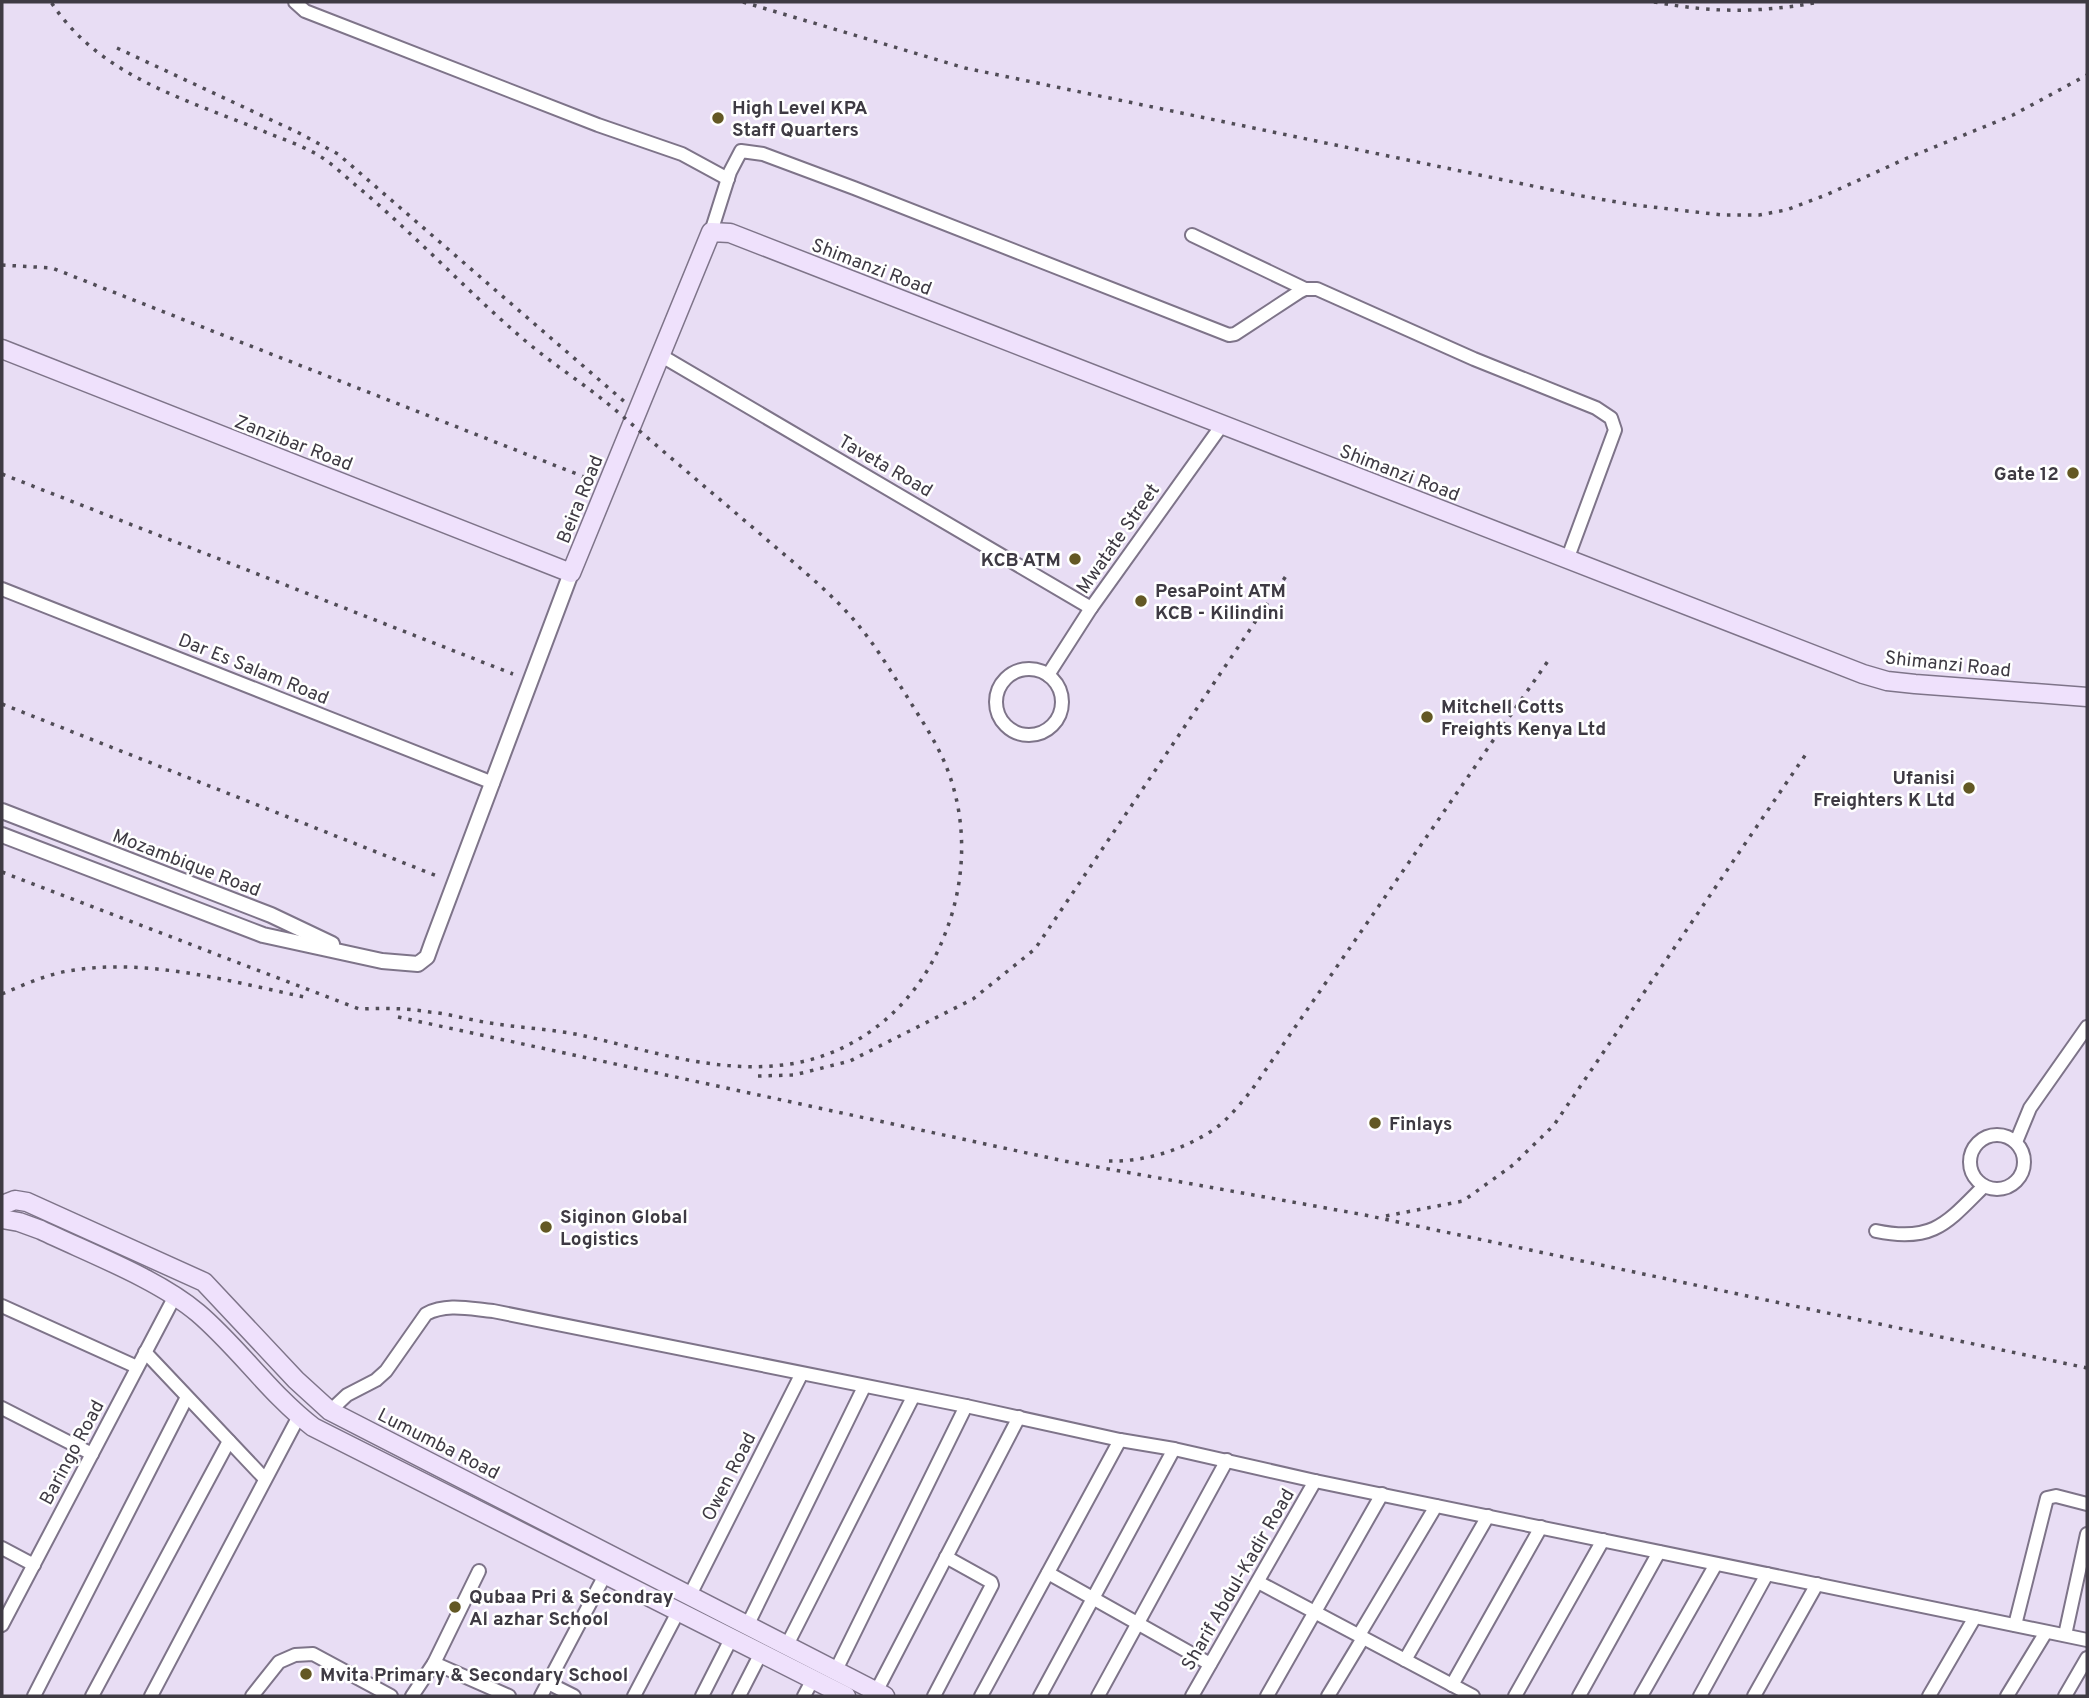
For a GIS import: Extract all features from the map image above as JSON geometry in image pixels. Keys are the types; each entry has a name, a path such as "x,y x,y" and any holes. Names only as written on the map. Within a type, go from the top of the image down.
{"main road":[{"name":"Beira Road","path":"571,573 711,232"},
{"name":"Shimanzi Road","path":"711,232 730,233 1825,661 1887,681 2087,696"},
{"name":"Zanzibar Road","path":"2,349 571,573"},
{"name":"Lumumba Road","path":"2,1205 15,1200 27,1202 204,1282 296,1380 330,1410 881,1694"},
{"path":"2,1219 26,1225 74,1245 175,1296 199,1314 299,1416 349,1447 846,1696"},
{"path":"631,1588 640,1570"}],"street":[{"path":"295,2 305,11 598,125 682,154 728,179"},
{"path":"711,232 728,179 741,151 763,154 1229,335 1235,334 1305,289"},
{"path":"1192,235 1305,289 1317,289 1474,359 1596,408 1611,418 1615,430 1567,560"},
{"name":"Taveta Road","path":"660,355 1091,608"},
{"name":"Mwatate Street","path":"1048,675 1091,608 1222,425"},
{"name":"Beira Road","path":"493,783 571,573"},
{"name":"Dar Es Salam Road","path":"2,589 493,783"},
{"path":"1027,669 1048,675 1055,682 1062,703 1054,723 1036,735 1015,733 999,718 996,696 1000,686 1016,672 1027,669"},
{"name":"Mozambique Road","path":"2,835 263,935 412,965 427,957 493,783"},
{"name":"Mozambique Road","path":"2,811 271,915 355,955"},
{"path":"2016,1142 2030,1108 2087,1027"},
{"path":"1994,1135 2006,1136 2016,1142 2024,1155 2023,1170 2015,1182 2003,1189 1984,1186 1972,1171 1970,1159 1974,1148 1983,1139 1994,1135"},
{"path":"1877,1231 1895,1235 1926,1234 1948,1221 1984,1186"},
{"path":"74,1245 82,1227"},
{"name":"Baringo Road","path":"2,1625 175,1296"},
{"path":"2,1306 137,1367"},
{"path":"330,1410 341,1399 360,1386 376,1380 386,1371 426,1314 436,1309 458,1307 493,1311 966,1406 1315,1481 2087,1640"},
{"path":"145,1352 265,1479"},
{"name":"Owen Road","path":"690,1595 801,1375"},
{"path":"748,1625 864,1387"},
{"path":"34,1696 187,1396"},
{"path":"787,1645 913,1397"},
{"path":"836,1670 966,1406"},
{"path":"2,1408 92,1454"},
{"path":"151,1696 299,1416"},
{"path":"881,1694 946,1557 1019,1417"},
{"path":"981,1696 1120,1440"},
{"path":"92,1696 229,1441"},
{"path":"1040,1696 1174,1449"},
{"path":"1098,1696 1227,1460"},
{"name":"Sharif Abdul-Kadir Road","path":"1192,1696 1315,1481"},
{"path":"1267,1696 1382,1494"},
{"path":"2015,1625 2047,1498 2056,1496 2087,1504"},
{"path":"1328,1696 1436,1506"},
{"path":"1405,1660 1488,1516"},
{"path":"1452,1685 1541,1527"},
{"path":"2065,1636 2087,1534"},
{"path":"1515,1696 1603,1540"},
{"path":"2,1548 34,1564"},
{"path":"1579,1696 1659,1552"},
{"path":"934,1696 992,1585 991,1581 946,1557"},
{"path":"1641,1696 1716,1563"},
{"path":"412,1696 434,1663 479,1571"},
{"path":"1048,1573 1210,1664"},
{"path":"1700,1696 1767,1574"},
{"path":"541,1696 605,1575"},
{"path":"1258,1582 1473,1696"},
{"path":"1754,1696 1816,1584"},
{"path":"634,1696 678,1612"},
{"path":"1929,1696 1975,1617"},
{"path":"2007,1696 2046,1632"},
{"path":"702,1696 731,1639"},
{"path":"739,1696 761,1653"},
{"path":"252,1696 279,1661 295,1655 313,1654 391,1696"},
{"path":"2065,1696 2087,1658"},
{"path":"434,1663 509,1696"},
{"path":"804,1696 813,1679"},
{"path":"548,1683 574,1696"}],"railway":[{"path":"2,872 359,1009 386,1008 438,1013 580,1035 710,1064 763,1067 816,1058 841,1048 864,1036 904,1002 934,958 945,934 957,893 962,850 953,787 928,730 868,638 822,588 607,403 522,338 400,224 331,164 304,148 174,96 119,67 93,49 51,2"},
{"path":"743,2 965,68 1576,195 1722,215 1759,215 1786,210 1826,195 2013,115 2087,75"},
{"path":"1654,2 1737,10 1820,2"},
{"path":"117,48 297,132 338,154 626,403"},
{"path":"2,265 52,268 587,478"},
{"path":"2,474 513,674"},
{"path":"758,1076 794,1075 850,1061 973,999 1035,949 1288,573"},
{"path":"1109,1161 1149,1157 1176,1149 1213,1130 1238,1107 1548,661"},
{"path":"2,704 437,876"},
{"path":"1386,1216 1463,1201 1513,1165 1554,1125 1806,754"},
{"path":"2,994 68,971 128,967 189,973 309,998"},
{"path":"398,1017 1064,1161 1365,1215 2087,1368"}],"place":[{"name":"High Level KPA Staff Quarters","path":"718,118"},
{"name":"Gate 12","path":"2073,473"},
{"name":"KCB ATM","path":"1075,559"},
{"name":"PesaPoint ATM KCB - Kilindini","path":"1141,601"},
{"name":"Mitchell Cotts Freights Kenya Ltd","path":"1427,717"},
{"name":"Ufanisi Freighters K Ltd","path":"1969,788"},
{"name":"Finlays","path":"1375,1123"},
{"name":"Siginon Global Logistics","path":"546,1227"},
{"name":"Qubaa Pri & Secondray Al azhar School","path":"455,1607"},
{"name":"Mvita Primary & Secondary School","path":"306,1674"}]}
